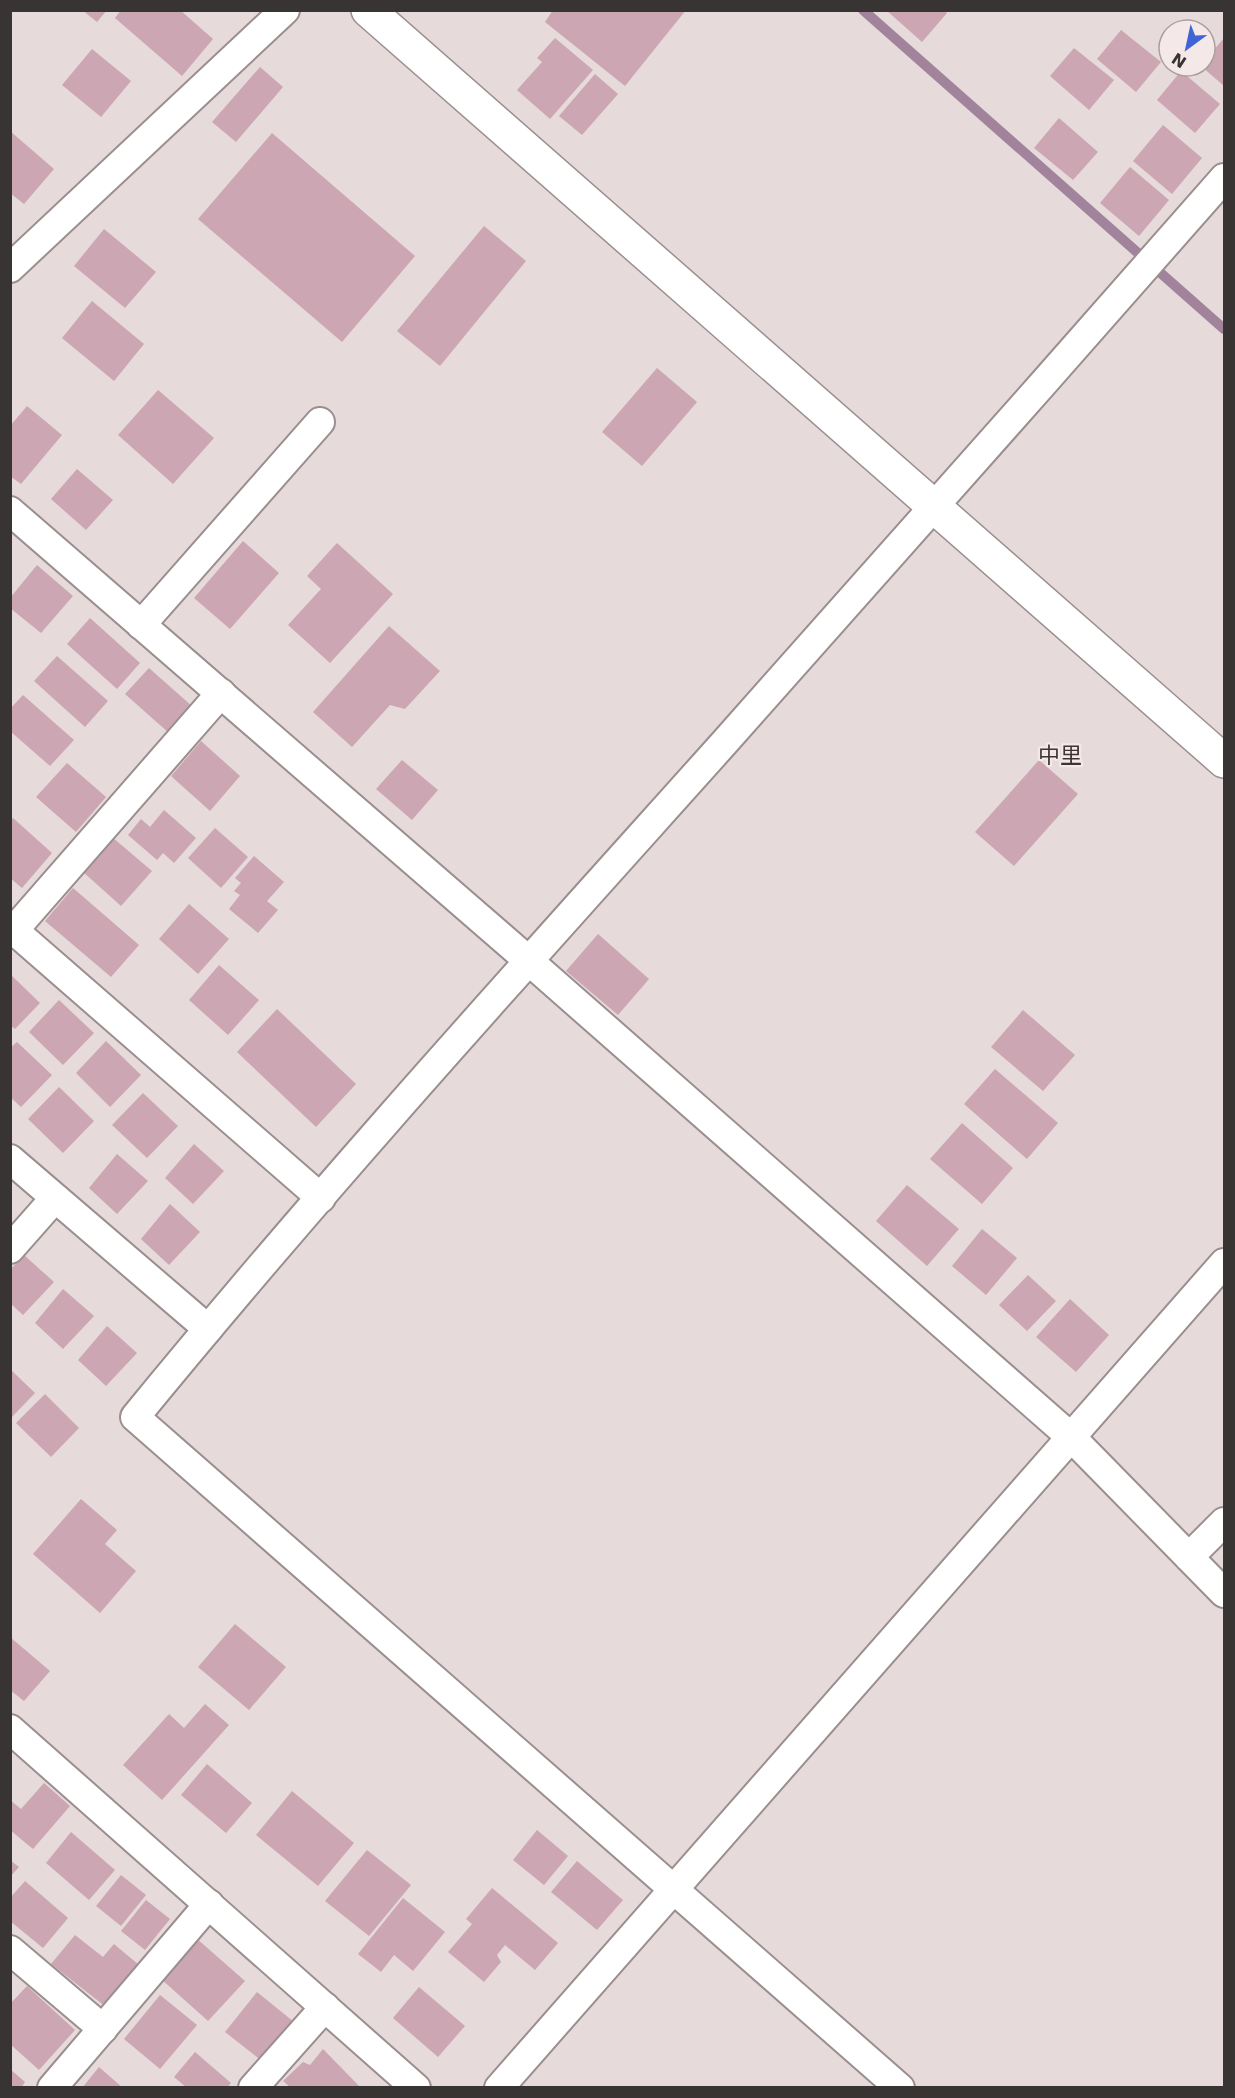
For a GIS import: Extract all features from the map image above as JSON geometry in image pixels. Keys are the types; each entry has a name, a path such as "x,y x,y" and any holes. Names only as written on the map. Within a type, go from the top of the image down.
{"street":[{"path":"10,268 285,10"},
{"path":"368,10 934,509 1224,761"},
{"path":"900,2088 135,1417 321,1198 529,961 934,509 1224,178"},
{"path":"141,625 320,422"},
{"path":"10,511 529,961 1072,1438 1224,1593"},
{"path":"220,693 12,928 321,1198"},
{"path":"10,1160 208,1329"},
{"path":"10,1248 55,1198"},
{"path":"499,2088 1224,1263"},
{"path":"1189,1557 1224,1522"},
{"path":"15,1743 209,1904 416,2088"},
{"path":"52,2088 209,1904"},
{"path":"10,1950 102,2029"},
{"path":"253,2088 326,2007"}],"building":[{"path":"82,10 107,10 97,22"},
{"path":"121,10 180,10 213,39 182,76 115,18"},
{"path":"553,10 686,10 625,86 545,22"},
{"path":"886,10 944,10 947,13 922,42"},
{"path":"1121,30 1157,59 1157,67 1136,92 1097,59"},
{"path":"555,38 593,70 550,119 517,90 542,62 537,58"},
{"path":"1224,38 1224,86 1215,78 1217,78 1217,46"},
{"path":"1074,48 1114,80 1089,110 1050,76"},
{"path":"92,49 131,81 101,117 62,85"},
{"path":"260,67 283,87 236,142 212,122"},
{"path":"595,74 618,94 582,135 559,116"},
{"path":"1175,78 1189,78 1220,104 1195,133 1157,100"},
{"path":"1059,118 1098,152 1073,180 1034,148"},
{"path":"1163,125 1202,158 1172,194 1133,161"},
{"path":"10,131 54,169 24,204 10,193"},
{"path":"272,133 415,256 342,342 198,219"},
{"path":"1130,167 1169,200 1139,236 1100,203"},
{"path":"484,226 526,261 440,366 397,331"},
{"path":"104,229 156,272 125,308 74,266"},
{"path":"92,301 144,344 114,381 62,338"},
{"path":"657,368 697,402 642,466 602,432"},
{"path":"158,390 214,438 173,484 118,435"},
{"path":"27,406 62,435 21,484 10,476 10,426"},
{"path":"77,469 113,500 86,530 51,499"},
{"path":"243,541 279,573 230,629 194,598"},
{"path":"337,543 393,594 330,663 288,625 321,589 307,576"},
{"path":"37,565 73,596 41,633 10,608 10,598"},
{"path":"90,618 140,663 117,689 67,644"},
{"path":"389,626 440,671 405,709 390,705 352,747 313,712"},
{"path":"57,656 108,701 85,727 34,681"},
{"path":"149,668 193,707 169,733 125,694"},
{"path":"23,695 74,740 50,766 10,731 10,709"},
{"path":"201,741 240,776 210,811 171,776"},
{"path":"402,760 438,790 412,820 376,789"},
{"path":"1039,760 1078,794 1014,866 975,832"},
{"path":"67,763 106,797 76,832 36,797"},
{"path":"164,810 196,838 174,863 163,853 157,860 128,835 141,819 150,827"},
{"path":"13,818 52,853 22,888 10,878 10,821"},
{"path":"215,828 248,857 221,888 188,858"},
{"path":"112,837 152,871 121,906 82,871"},
{"path":"254,856 284,882 267,901 278,910 258,933 229,909 240,895 234,891 241,883 235,878"},
{"path":"73,888 139,945 111,977 45,921"},
{"path":"189,904 229,939 198,974 159,939"},
{"path":"598,934 649,979 618,1015 566,971"},
{"path":"219,965 259,1000 228,1035 189,1000"},
{"path":"10,974 40,1003 15,1029 10,1025"},
{"path":"59,1000 94,1033 63,1065 29,1032"},
{"path":"277,1009 356,1084 316,1127 237,1052"},
{"path":"1023,1010 1075,1055 1043,1091 991,1047"},
{"path":"106,1041 141,1075 110,1107 76,1073"},
{"path":"17,1042 52,1075 21,1107 10,1097 10,1048"},
{"path":"995,1069 1058,1123 1027,1159 964,1104"},
{"path":"59,1087 94,1121 63,1153 28,1119"},
{"path":"143,1093 178,1126 147,1158 112,1125"},
{"path":"962,1123 1013,1168 982,1204 930,1159"},
{"path":"194,1144 224,1171 193,1204 165,1178"},
{"path":"117,1154 148,1181 117,1214 89,1188"},
{"path":"907,1185 959,1229 927,1266 876,1221"},
{"path":"170,1204 200,1232 169,1265 141,1239"},
{"path":"982,1229 1017,1258 986,1295 952,1266"},
{"path":"24,1255 54,1282 23,1315 10,1303 10,1270"},
{"path":"1028,1275 1056,1301 1027,1331 999,1305"},
{"path":"63,1289 94,1316 63,1349 35,1323"},
{"path":"1070,1299 1109,1335 1076,1372 1036,1337"},
{"path":"107,1326 137,1353 106,1386 78,1360"},
{"path":"10,1369 35,1393 10,1419"},
{"path":"45,1394 79,1428 51,1457 16,1423"},
{"path":"81,1499 117,1530 105,1544 136,1571 100,1613 33,1554"},
{"path":"235,1624 286,1667 249,1710 198,1667"},
{"path":"10,1637 50,1671 24,1701 10,1690"},
{"path":"205,1704 229,1725 162,1800 123,1765 169,1714 184,1728"},
{"path":"207,1764 252,1803 226,1833 181,1795"},
{"path":"44,1783 70,1806 33,1849 10,1830 10,1800 21,1809"},
{"path":"292,1791 354,1843 318,1886 256,1835"},
{"path":"537,1830 568,1856 544,1885 513,1860"},
{"path":"71,1832 115,1870 89,1900 46,1863"},
{"path":"367,1850 411,1885 369,1936 325,1901"},
{"path":"10,1860 19,1867 10,1877"},
{"path":"577,1861 623,1900 597,1930 551,1892"},
{"path":"121,1875 146,1895 121,1926 96,1906"},
{"path":"25,1881 68,1918 43,1948 10,1921 10,1898"},
{"path":"492,1888 558,1943 535,1970 505,1945 497,1955 501,1962 484,1982 448,1952 472,1924 466,1919"},
{"path":"403,1898 445,1932 413,1971 394,1955 381,1972 358,1954"},
{"path":"146,1900 170,1919 145,1950 121,1931"},
{"path":"75,1935 103,1957 114,1944 139,1965 106,2007 51,1964"},
{"path":"196,1938 245,1981 208,2021 160,1978"},
{"path":"27,1986 75,2030 39,2070 10,2044 10,2004"},
{"path":"419,1987 465,2026 438,2057 393,2018"},
{"path":"257,1992 294,2022 262,2061 225,2032"},
{"path":"160,1995 197,2025 160,2069 124,2039"},
{"path":"323,2049 361,2088 291,2088 283,2081 303,2062 310,2065"},
{"path":"195,2052 231,2083 227,2088 187,2088 174,2077"},
{"path":"99,2067 123,2088 82,2088"},
{"path":"10,2069 25,2082 21,2088 10,2088"}],"waterway":[{"path":"863,10 1224,329"}],"district":[{"name":"中里","path":"1060,755"}]}
